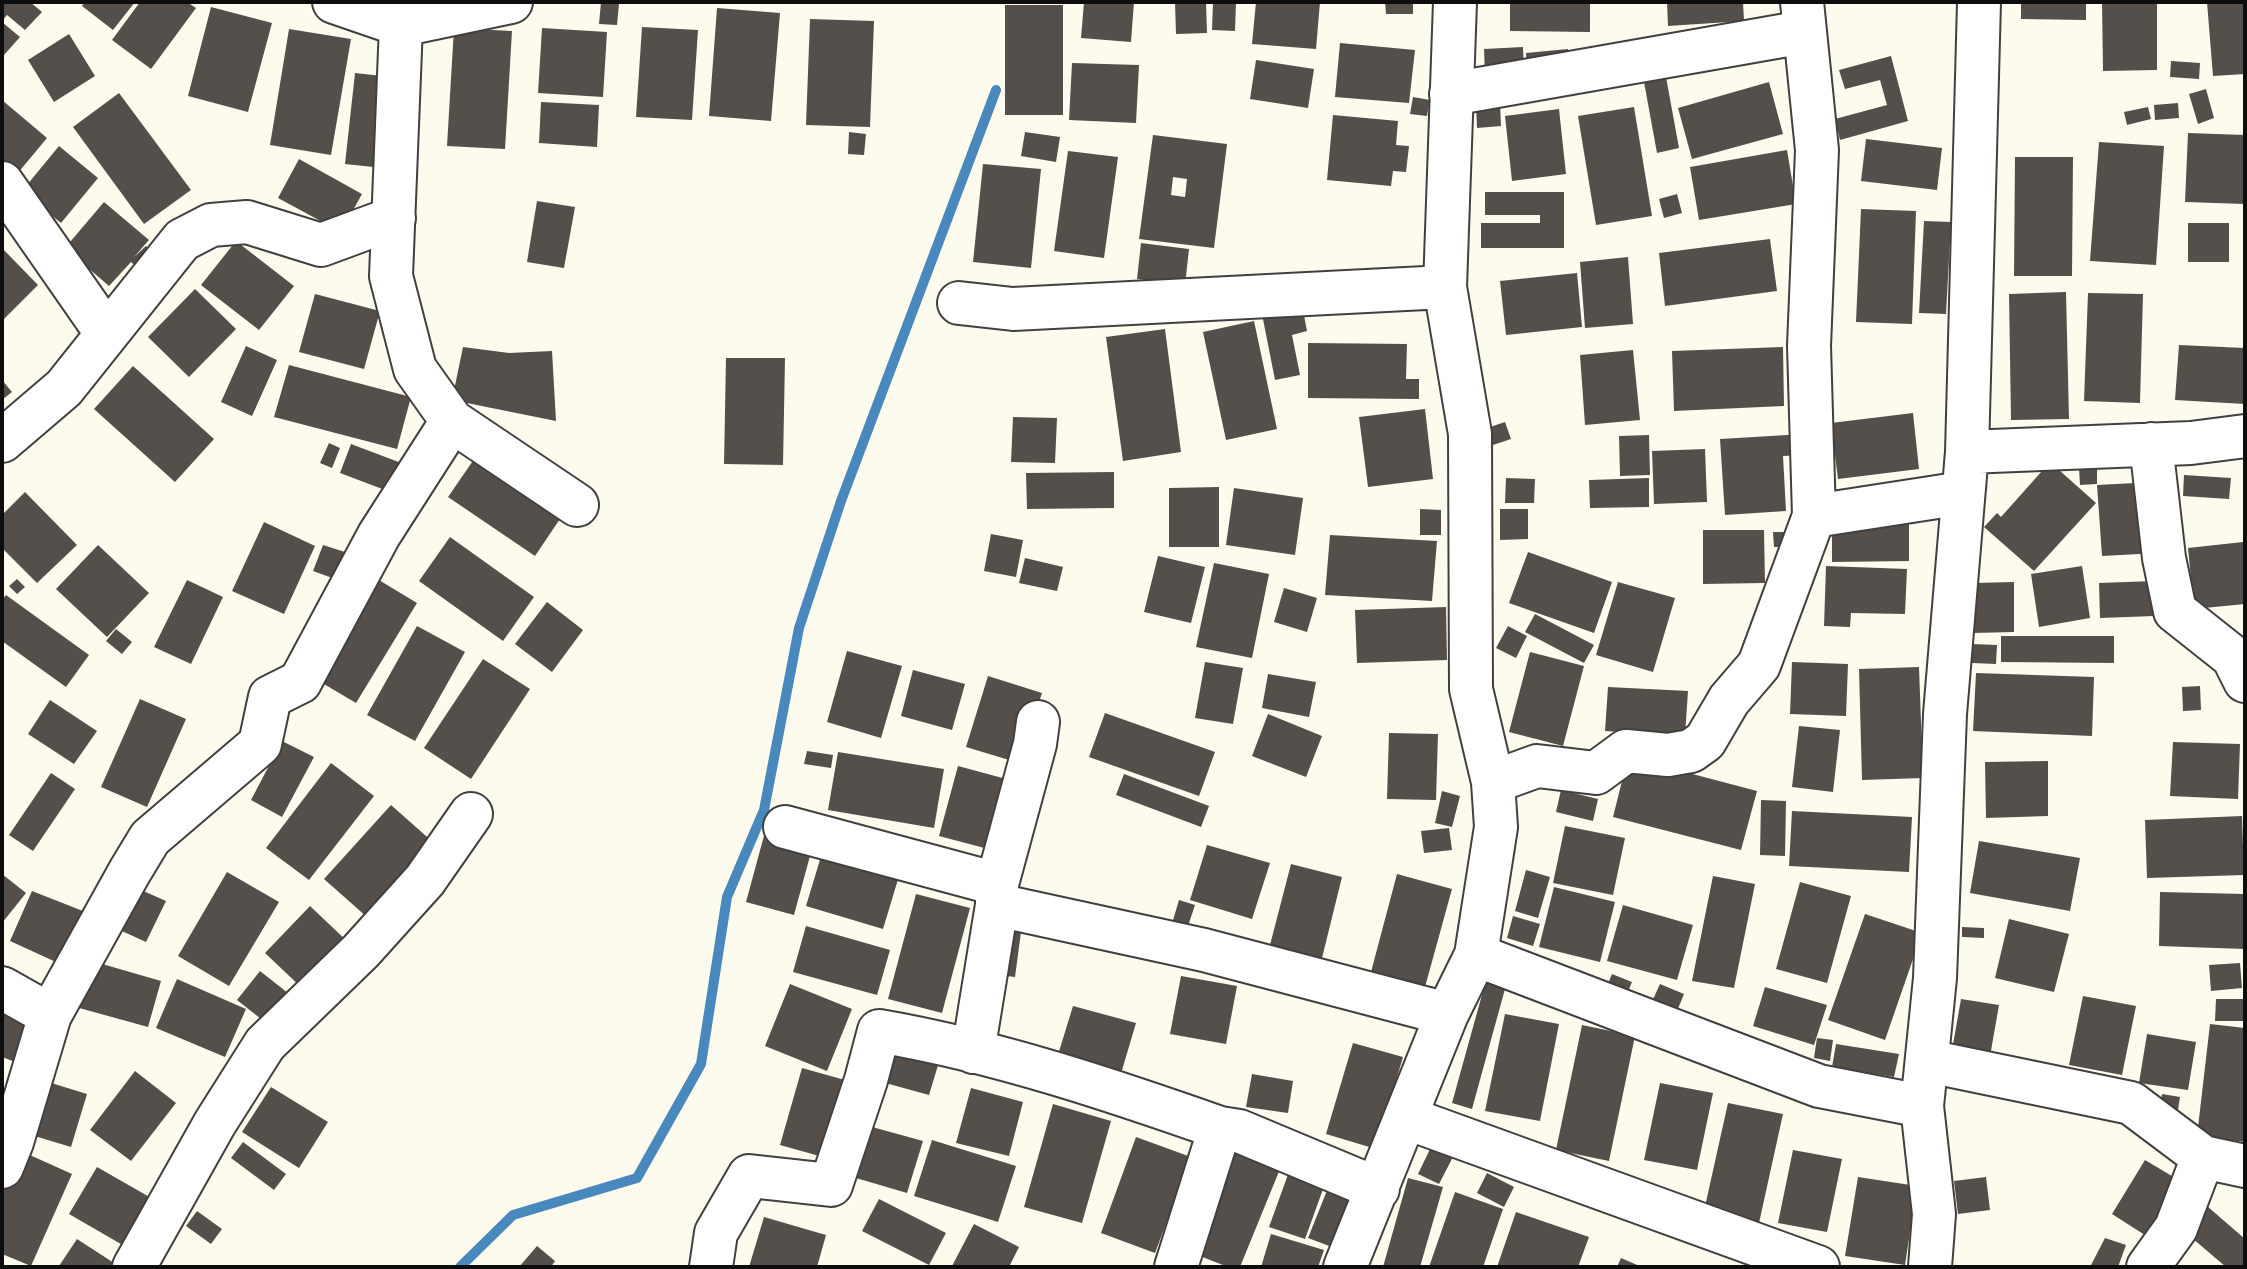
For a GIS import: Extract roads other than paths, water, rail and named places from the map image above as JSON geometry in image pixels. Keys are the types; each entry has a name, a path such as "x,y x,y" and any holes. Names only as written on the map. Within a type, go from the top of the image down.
{"street":[{"path":"334,2 401,25 467,7 511,2"},
{"path":"1345,1267 1447,1014 1476,955 1496,827 1493,782 1471,689 1470,434 1445,287 1455,2"},
{"path":"1930,1267 1934,1214 1922,1106 1935,978 1945,714 1967,452 1979,2"},
{"path":"1451,94 1803,17 1817,150 1809,346 1814,516 1759,665 1729,700 1705,741 1691,751 1668,755 1626,751 1596,773 1537,766 1493,782"},
{"path":"401,25 391,276 415,369 452,421 577,505"},
{"path":"2,183 107,334"},
{"path":"2,441 64,388 182,240 211,225 247,222 321,245 394,218"},
{"path":"959,303 1013,309 1445,287"},
{"path":"2,1167 50,1015 150,838 260,744 270,697 300,682 379,535 452,421"},
{"path":"1967,452 2151,444 2245,436"},
{"path":"2151,444 2164,558 2175,611 2233,657 2245,681"},
{"path":"1814,516 1963,493"},
{"path":"973,1052 997,895 1038,722"},
{"path":"134,1267 215,1123 265,1044 361,951 425,880 471,814"},
{"path":"785,827 997,895 1447,1014"},
{"path":"1476,955 1819,1086 1922,1106"},
{"path":"2,988 50,1015"},
{"path":"711,1267 716,1233 749,1176 831,1185 879,1031 925,1039 1106,1088 1220,1128 1239,1131 1378,1189"},
{"path":"1928,1061 2131,1103 2203,1157 2245,1166"},
{"path":"1407,1118 1818,1267"},
{"path":"1176,1267 1220,1128"},
{"path":"2148,1267 2176,1228 2203,1157"}],"waterway":[{"path":"460,1267 513,1215 637,1178 701,1064 727,897 764,810 799,628 841,501 996,90"}]}
